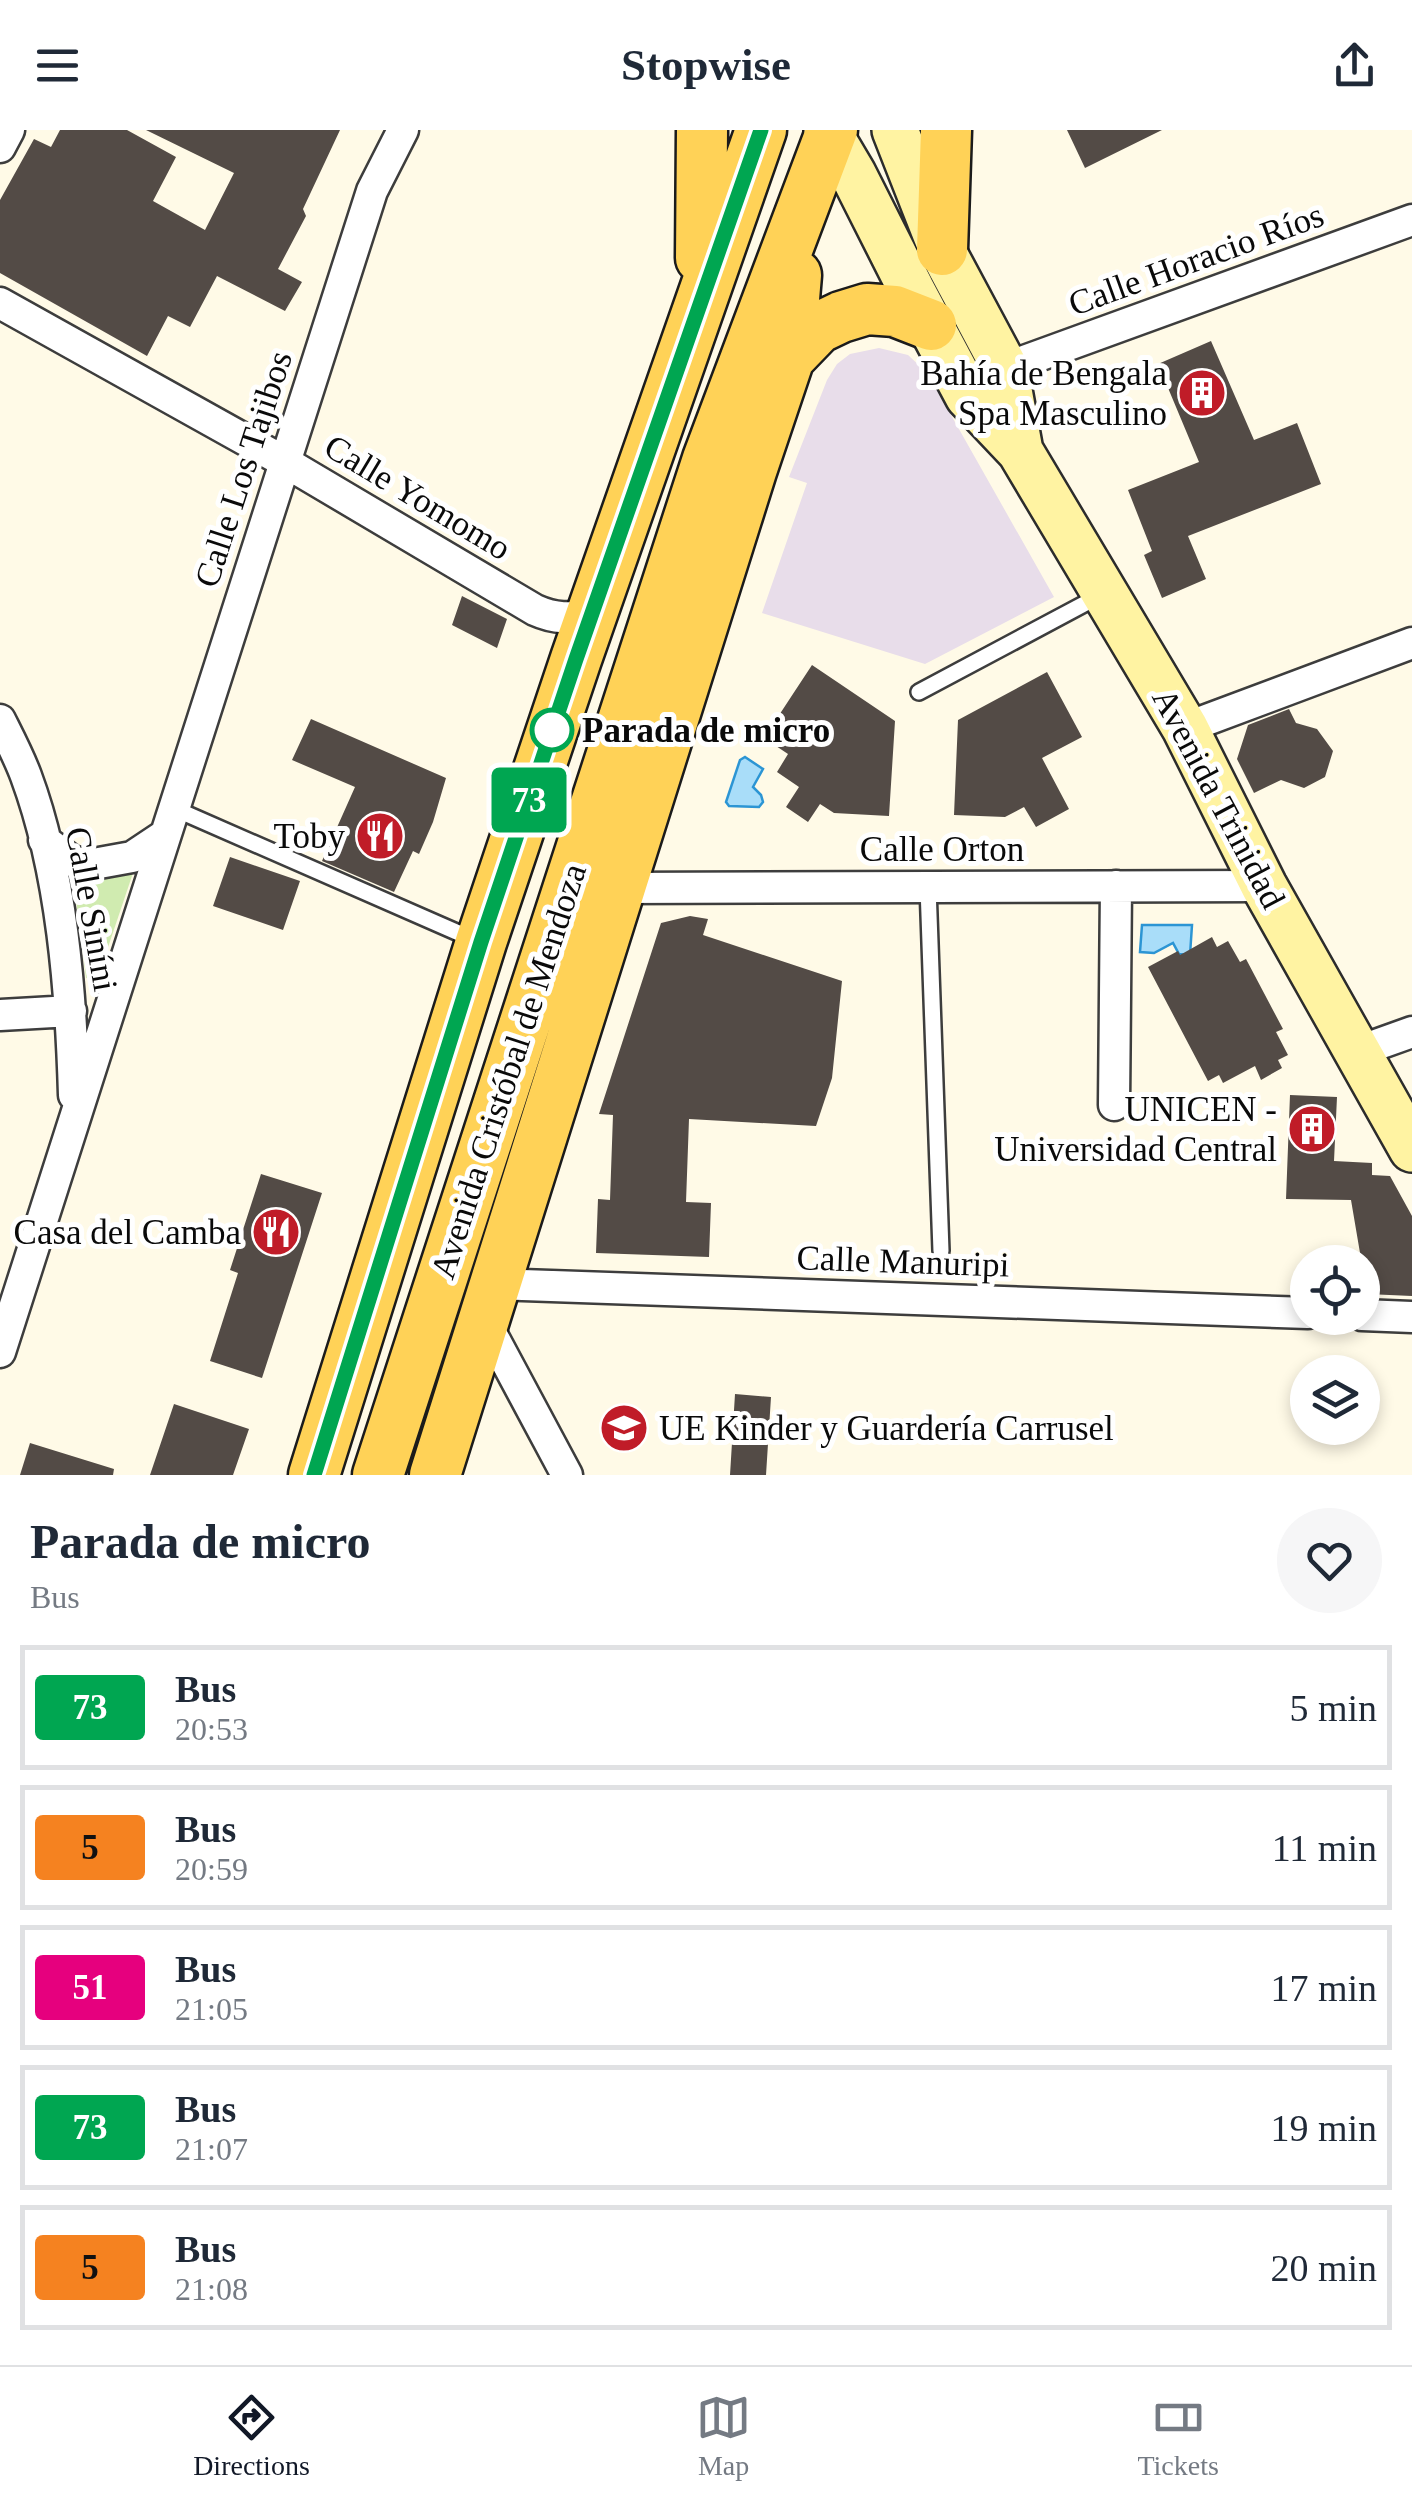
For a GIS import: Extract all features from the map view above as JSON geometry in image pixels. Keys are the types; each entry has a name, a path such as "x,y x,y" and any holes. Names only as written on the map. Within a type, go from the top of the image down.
{"main road":[{"path":"700,308 702,130"},
{"name":"Avenida Cristóbal de Mendoza","path":"314,1475 481,942 761,130"},
{"name":"Avenida Trinidad","path":"895,130 942,250 1005,368 1020,450"},
{"path":"942,250 946,130"},
{"name":"Avenida Cristóbal de Mendoza","path":"378,1475 708,459 830,131"},
{"name":"Avenida Trinidad","path":"830,131 968,396 1020,450 1185,728 1264,886 1412,1148"},
{"name":"Avenida Cristóbal de Mendoza","path":"436,1475 789,358 801,214"},
{"path":"789,358 818,328 867,309 895,311 931,326"},
{"path":"453,1239 578,1019"}],"street":[{"path":"0,148 9,130"},
{"name":"Calle Los Tajibos","path":"0,1352 372,191 403,130"},
{"name":"Calle Horacio Ríos","path":"1005,368 1412,220"},
{"name":"Calle Yomomo","path":"0,303 285,462 535,610 563,618 584,636"},
{"name":"Calle Yomomo","path":"535,610 558,632 584,636"},
{"path":"1185,728 1412,643"},
{"name":"Calle Siníni","path":"0,720 26,775 52,870 72,1011 75,1118"},
{"path":"44,840 72,861 88,865 132,857 169,821"},
{"path":"1114,1105 1116,886"},
{"name":"Calle Orton","path":"620,888 1264,886"},
{"path":"0,1015 72,1011"},
{"path":"1358,1051 1412,1032"},
{"path":"490,1302 567,1475"},
{"name":"Calle Manuripi","path":"490,1302 1290,1313"},
{"path":"1380,1316 1412,1317"}],"lane":[{"path":"919,692 1105,594"},
{"path":"169,821 481,942"},
{"path":"928,887 941,1251"}],"shaded area":[{"path":"879,348 908,355 922,368 1054,597 925,664 762,613 807,483 789,477 827,380 837,364 850,354"}],"green space":[{"path":"135,867 97,980 86,978 73,876"}],"water":[{"path":"745,757 763,769 753,787 761,795 763,802 759,807 729,806 726,802 740,760"},
{"path":"1142,925 1192,925 1190,955 1179,954 1173,943 1154,953 1140,952"}],"building":[{"path":"60,130 127,130 176,157 153,201 205,230 234,173 146,130 340,130 303,209 306,216 278,269 302,282 285,311 217,276 190,327 168,316 147,356 0,273 0,200 34,139 51,147"},
{"path":"1067,130 1162,130 1085,168"},
{"path":"1211,341 1254,440 1297,423 1321,484 1188,536 1206,579 1162,598 1144,555 1152,551 1128,490 1199,462 1158,364"},
{"path":"462,596 507,619 497,648 452,625"},
{"path":"812,665 895,721 889,816 834,813 820,804 808,822 786,807 799,787 777,772 788,754 764,738"},
{"path":"1047,672 1082,737 1042,758 1069,809 1036,827 1024,807 1005,817 954,815 958,720"},
{"path":"1289,709 1296,723 1317,729 1333,751 1325,777 1304,788 1281,780 1254,793 1237,759 1248,725"},
{"path":"311,719 446,778 419,854 413,851 394,892 322,861 355,787 292,760"},
{"path":"230,857 300,881 283,930 213,906"},
{"path":"690,916 708,919 703,935 842,981 832,1078 816,1126 689,1119 686,1202 711,1203 709,1257 596,1253 598,1199 610,1200 613,1115 599,1114 661,923"},
{"path":"1212,937 1217,947 1228,941 1240,962 1246,959 1283,1029 1276,1032 1288,1055 1278,1060 1282,1068 1261,1080 1255,1066 1223,1083 1219,1075 1208,1081 1148,967"},
{"path":"1290,1095 1337,1097 1334,1161 1372,1163 1372,1175 1390,1176 1412,1216 1412,1296 1380,1295 1380,1245 1359,1245 1351,1200 1286,1199"},
{"path":"261,1174 322,1193 262,1378 210,1361 238,1273 230,1270"},
{"path":"735,1394 771,1397 766,1475 730,1475"},
{"path":"174,1404 249,1429 233,1475 150,1475"},
{"path":"30,1443 114,1469 113,1475 20,1475"}],"bus line":[{"name":"73","path":"314,1475 481,942 761,130"}],"place":[{"name":"Bahía de Bengala Spa Masculino","path":"1202,393"},
{"name":"Parada de micro","path":"552,730"},
{"name":"Toby","path":"380,836"},
{"name":"UNICEN - Universidad Central","path":"1312,1129"},
{"name":"Casa del Camba","path":"276,1232"},
{"name":"UE Kinder y Guardería Carrusel","path":"624,1428"}]}
